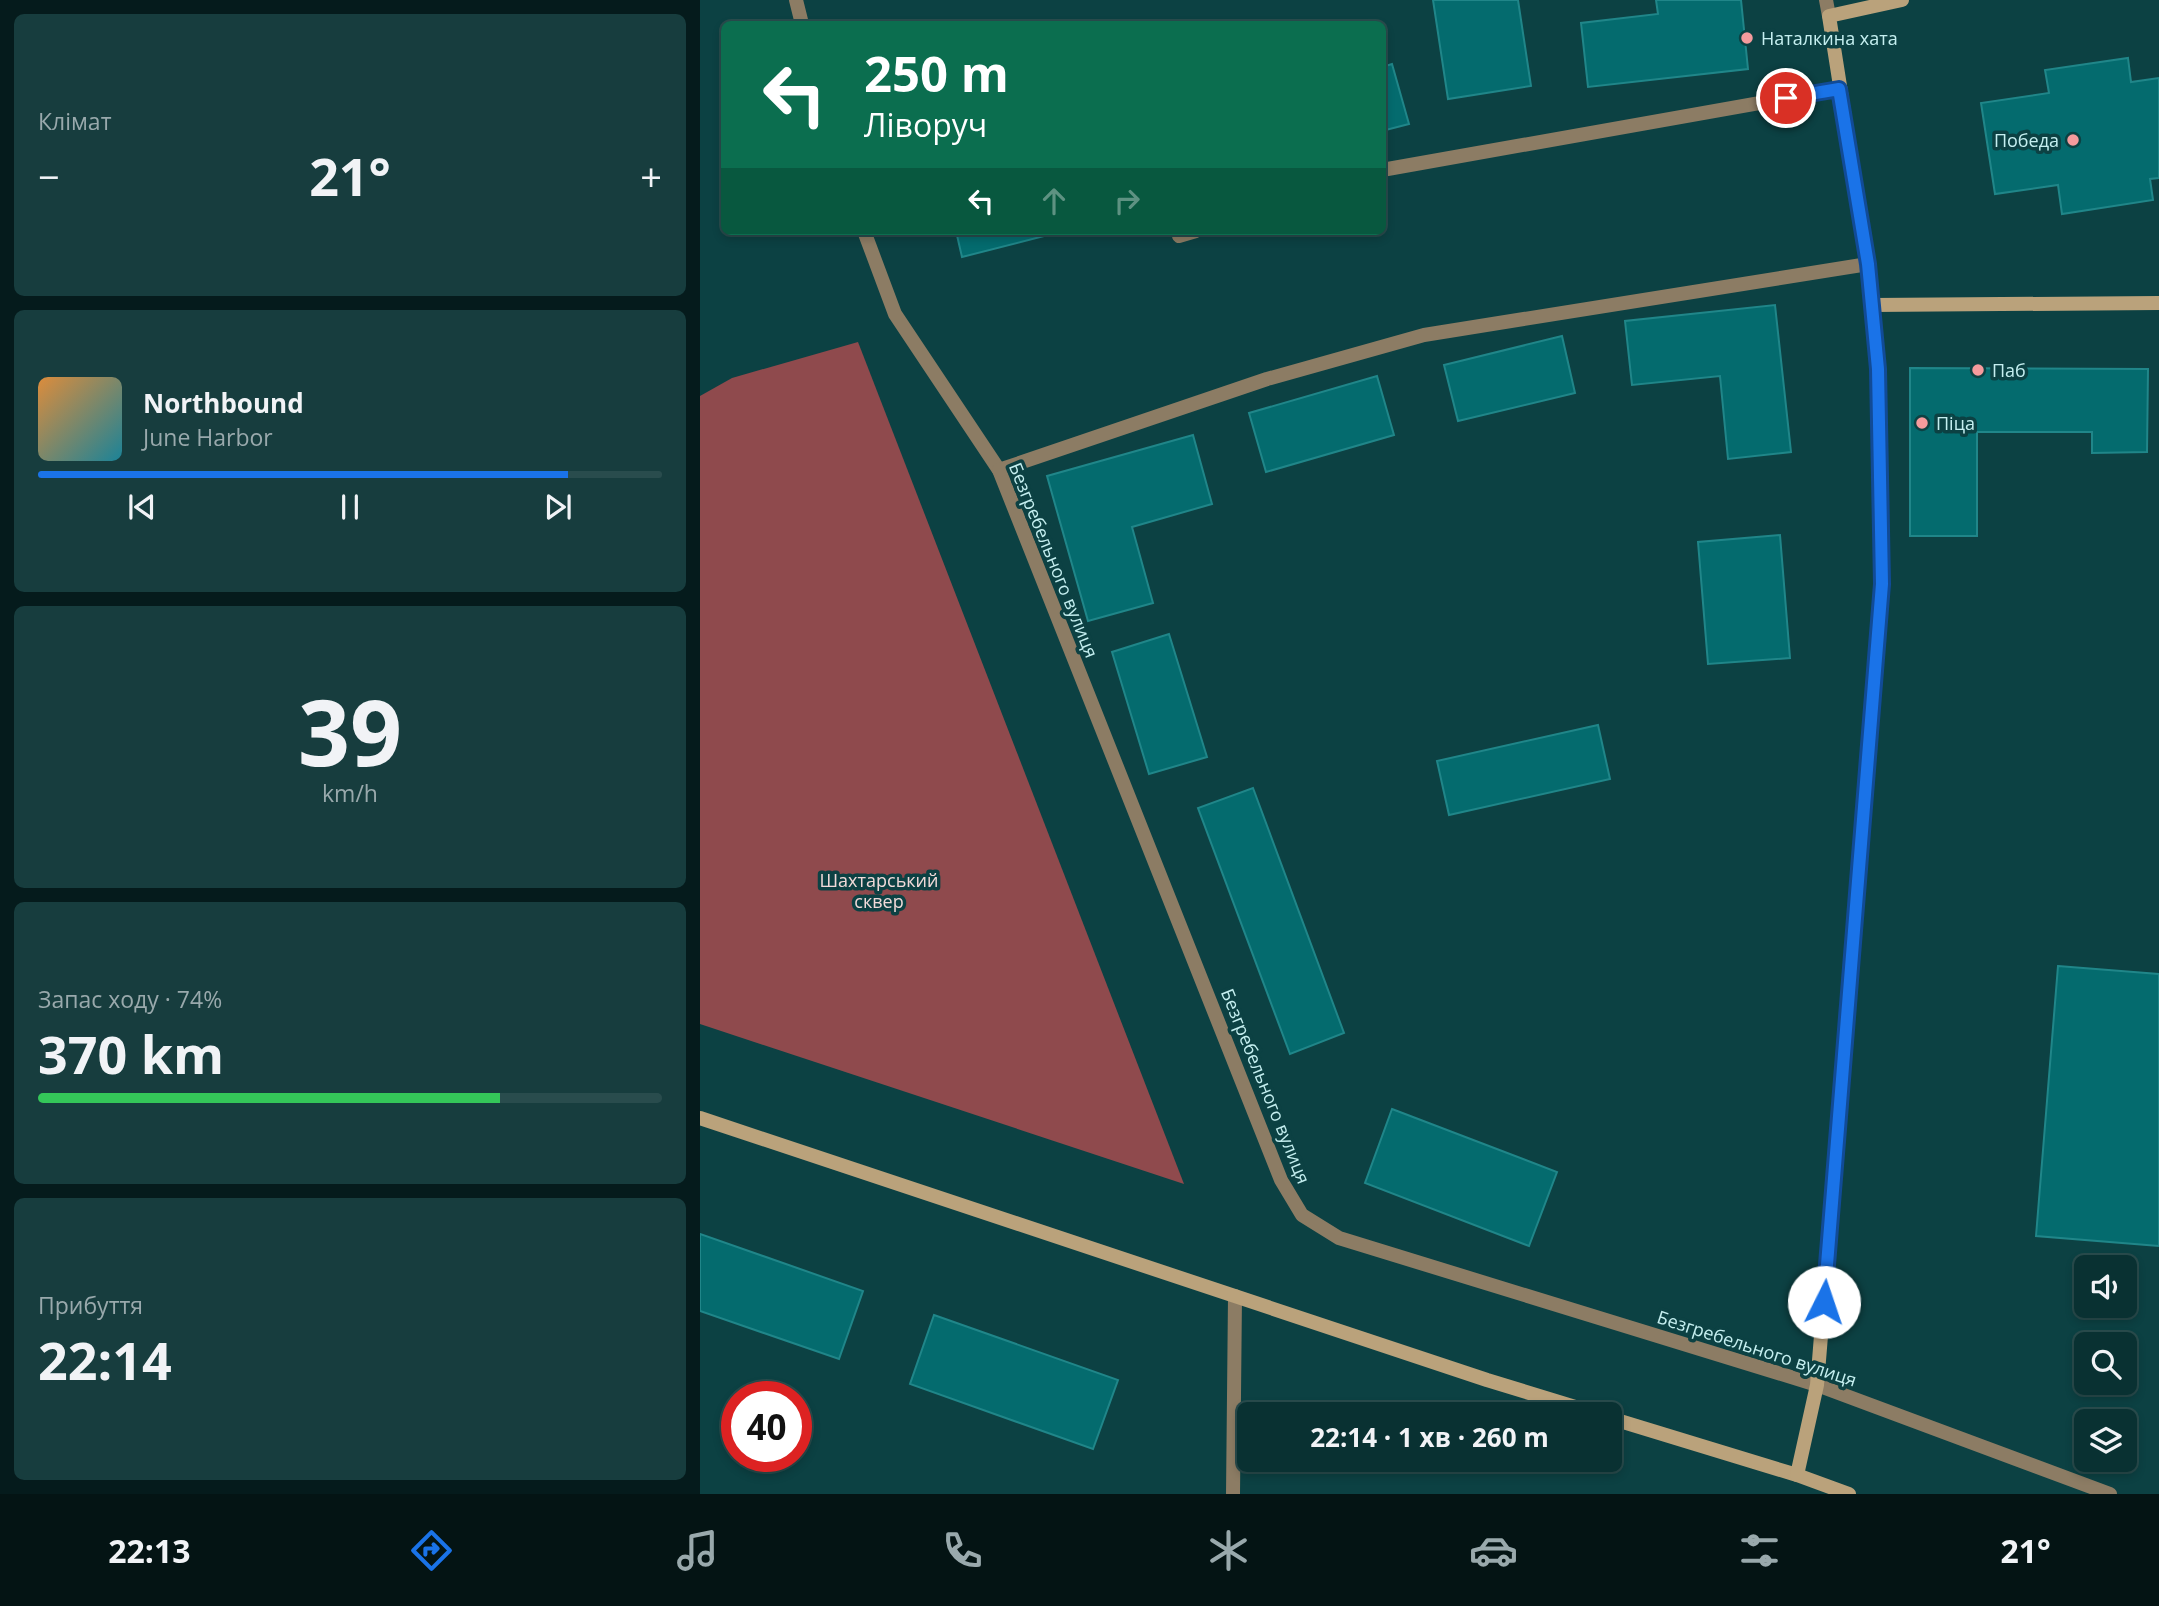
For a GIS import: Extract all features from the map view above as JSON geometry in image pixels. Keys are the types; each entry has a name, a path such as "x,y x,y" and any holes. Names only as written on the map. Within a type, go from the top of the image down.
{"street":[{"path":"796,0 801,21"},
{"path":"1797,1475 1817,1385 1882,584 1878,369 1872,305 1868,264 1826,0"},
{"path":"1829,16 1902,0"},
{"path":"1386,169 1839,89"},
{"name":"Безгребельного вулиця","path":"865,235 895,314 999,470 1281,1180 1302,1215 1339,1238 1817,1385 2110,1494"},
{"path":"999,470 1267,379 1424,335 1868,264"},
{"path":"1872,305 2159,303"},
{"path":"700,1118 1561,1402"},
{"path":"1233,1494 1235,1296"},
{"path":"1622,1422 1797,1475 1849,1494"}],"green space":[{"name":"Шахтарський сквер","path":"858,342 1184,1184 700,1024 700,396 732,378"}],"building":[{"path":"1433,0 1518,0 1531,86 1448,99"},
{"path":"1656,0 1741,0 1748,69 1588,87 1581,23 1658,14"},
{"name":"Победа","path":"2128,58 2131,82 2159,78 2159,178 2150,179 2153,200 2062,214 2058,185 1995,194 1981,103 2049,93 2045,70"},
{"path":"1392,64 1409,124 1386,130 1386,66"},
{"path":"957,235 1048,235 962,257"},
{"path":"1775,305 1791,452 1728,459 1720,376 1632,385 1625,321"},
{"path":"1562,336 1575,393 1458,421 1444,365"},
{"path":"1910,368 2148,369 2147,452 2092,453 2092,432 1977,432 1977,536 1910,536"},
{"path":"1377,376 1394,435 1266,472 1249,413"},
{"path":"1193,435 1212,504 1132,527 1153,603 1088,621 1047,476"},
{"path":"1780,535 1790,658 1708,664 1698,542"},
{"path":"1169,634 1207,757 1149,774 1112,652"},
{"path":"1598,725 1610,779 1449,815 1437,761"},
{"path":"1253,788 1344,1033 1290,1054 1198,808"},
{"path":"2058,966 2159,974 2159,1246 2036,1236"},
{"path":"1392,1109 1557,1172 1529,1246 1365,1183"},
{"path":"700,1234 863,1291 839,1359 700,1311"},
{"path":"934,1315 1118,1380 1093,1449 910,1384"}],"place":[{"name":"Наталкина хата","path":"1747,38"},
{"name":"Победа","path":"2073,140"},
{"name":"Паб","path":"1978,370"},
{"name":"Піца","path":"1922,423"}],"route":[{"path":"1786,98 1839,89 1868,264 1878,369 1882,584 1824,1302"}]}
